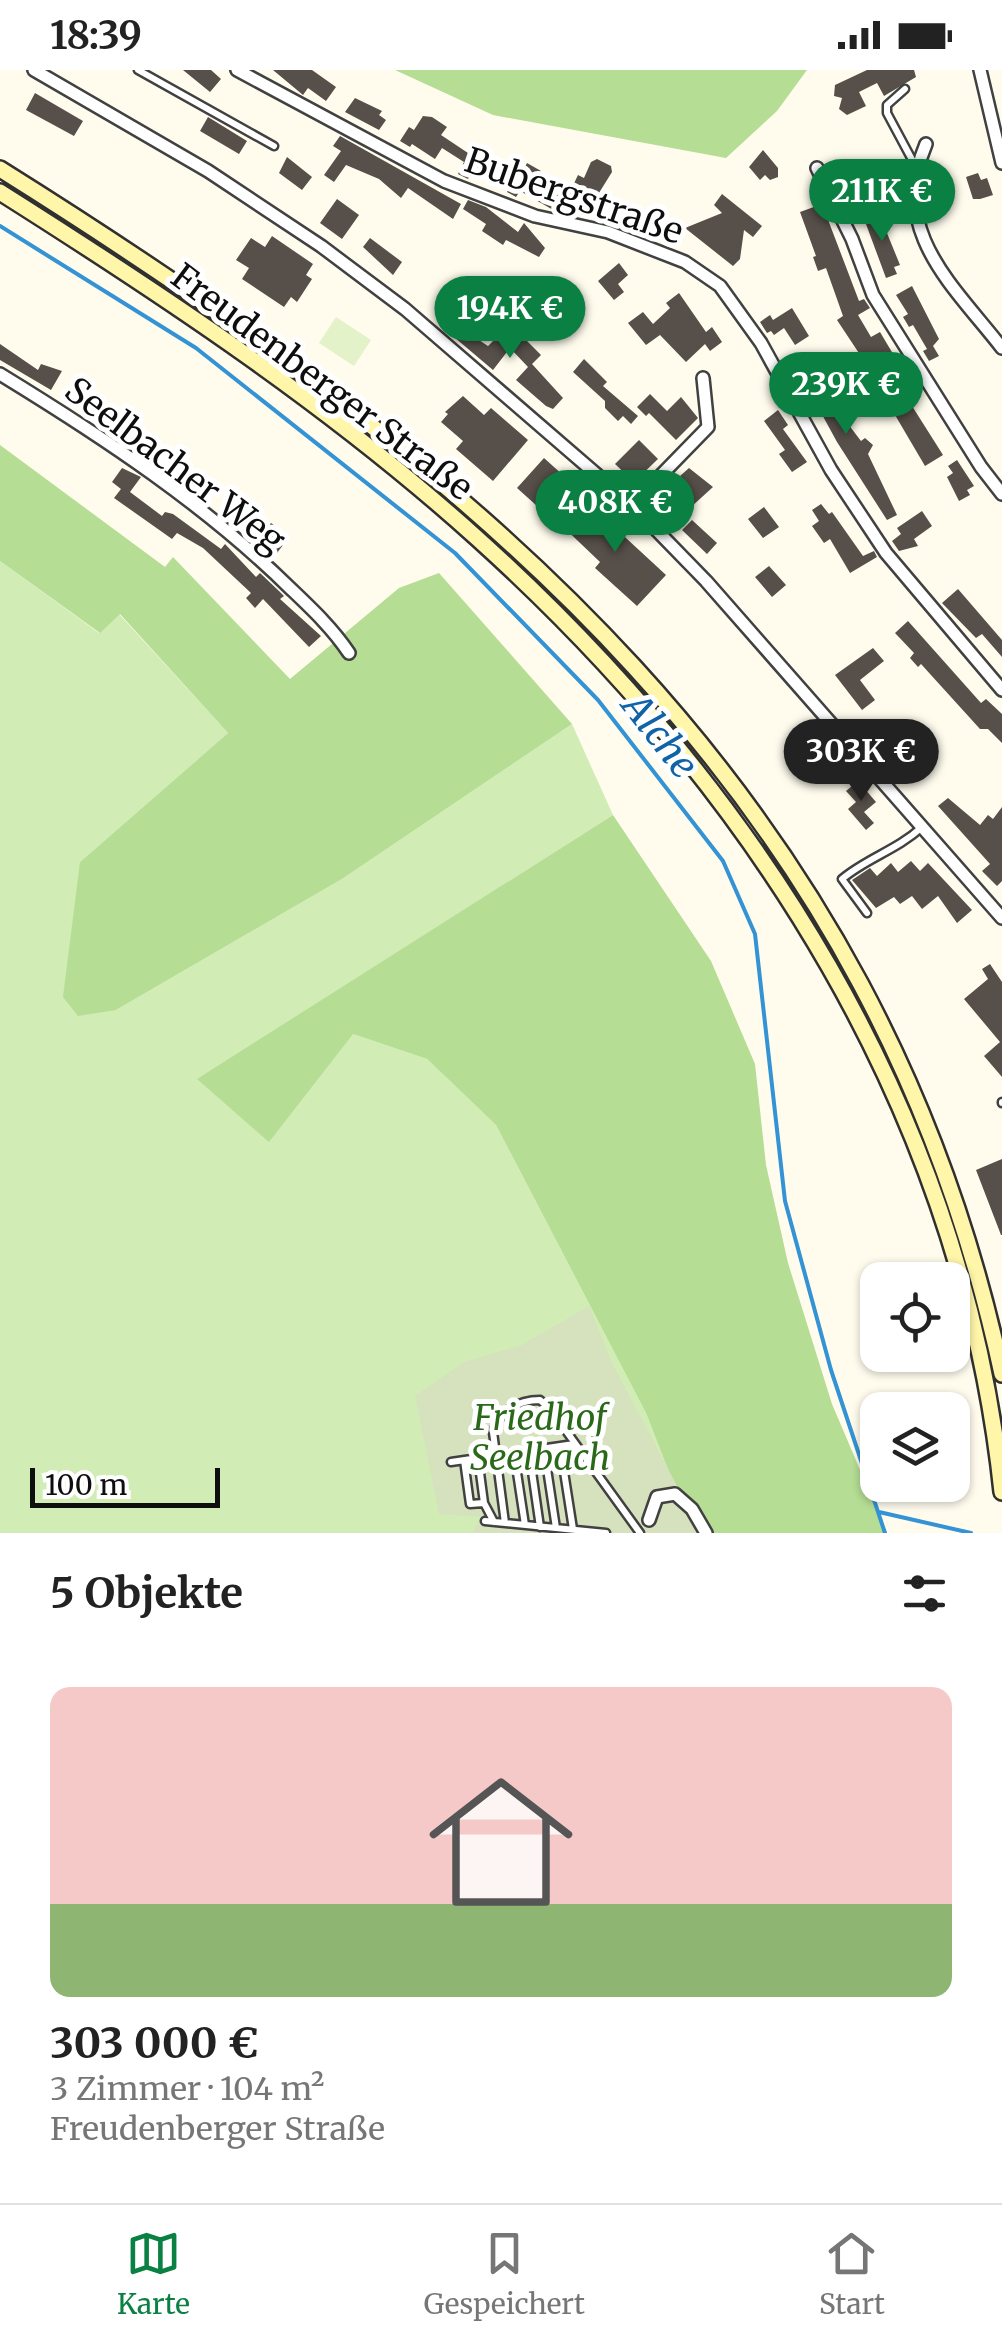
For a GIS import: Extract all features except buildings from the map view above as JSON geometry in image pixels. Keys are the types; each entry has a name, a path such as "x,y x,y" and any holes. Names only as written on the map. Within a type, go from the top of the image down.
{"main road":[{"name":"Freudenberger Straße","path":"0,169 216,310 414,460 573,602 708,751 748,802 820,910 895,1050 955,1198 1002,1374"},
{"name":"Freudenberger Straße","path":"0,192 205,326 405,477 476,536 590,646 695,765 805,922 855,1011 898,1104 938,1205 974,1330 1002,1492"}],"street":[{"path":"34,70 208,170 321,246 405,309 632,504 706,581 1000,913"},
{"name":"Bubergstraße","path":"237,70 444,181 534,216 608,232 684,262 720,286 761,343 831,470 886,553 1002,690"},
{"path":"980,70 1002,164"},
{"path":"926,144 912,203 928,253 1002,348"},
{"path":"817,168 852,239 873,295 1002,494"},
{"name":"Seelbacher Weg","path":"0,374 126,454 250,549 337,634 349,653"},
{"path":"632,504 708,427 704,378"},
{"path":"645,1529 657,1498 675,1494 692,1510 706,1533"}],"lane":[{"path":"138,70 274,146"},
{"path":"905,89 887,105 886,113 918,170"},
{"path":"868,913 842,879 866,859 902,845 922,826"},
{"path":"505,1523 492,1432 498,1418 513,1406 540,1400 645,1529"},
{"path":"451,1462 575,1444"},
{"path":"560,1446 573,1530"},
{"path":"544,1448 556,1528"},
{"path":"529,1451 540,1527"},
{"path":"514,1452 524,1525"},
{"path":"478,1458 489,1522 606,1533"},
{"path":"464,1460 470,1504 484,1503"}],"green space":[{"path":"395,70 807,70 777,111 726,158 493,115"},
{"path":"336,317 371,340 354,366 319,343"},
{"path":"0,445 165,567 173,557 290,679 399,588 439,573 572,724 342,879 116,1010 78,1016 63,997 80,862 228,733 120,614 100,633 0,561"},
{"path":"0,561 99,633 119,614 228,733 80,862 116,1010 342,879 572,724 613,815 198,1079 353,1034 427,1059 496,1125 646,1413 674,1485 701,1533 0,1533"},
{"path":"613,815 711,961 755,1064 766,1165 788,1263 832,1404 860,1470 860,1502 874,1502 887,1533 701,1533 674,1485 646,1413 496,1125 427,1059 353,1034 269,1142 197,1079"},
{"name":"Friedhof Seelbach","path":"589,1306 611,1361 702,1533 473,1533 480,1517 439,1514 415,1396 464,1362 522,1345"}],"waterway":[{"name":"Alche","path":"0,226 196,348 455,553 598,700 723,861 755,934 785,1201 831,1370 885,1533"},
{"path":"879,1512 971,1533"}]}
